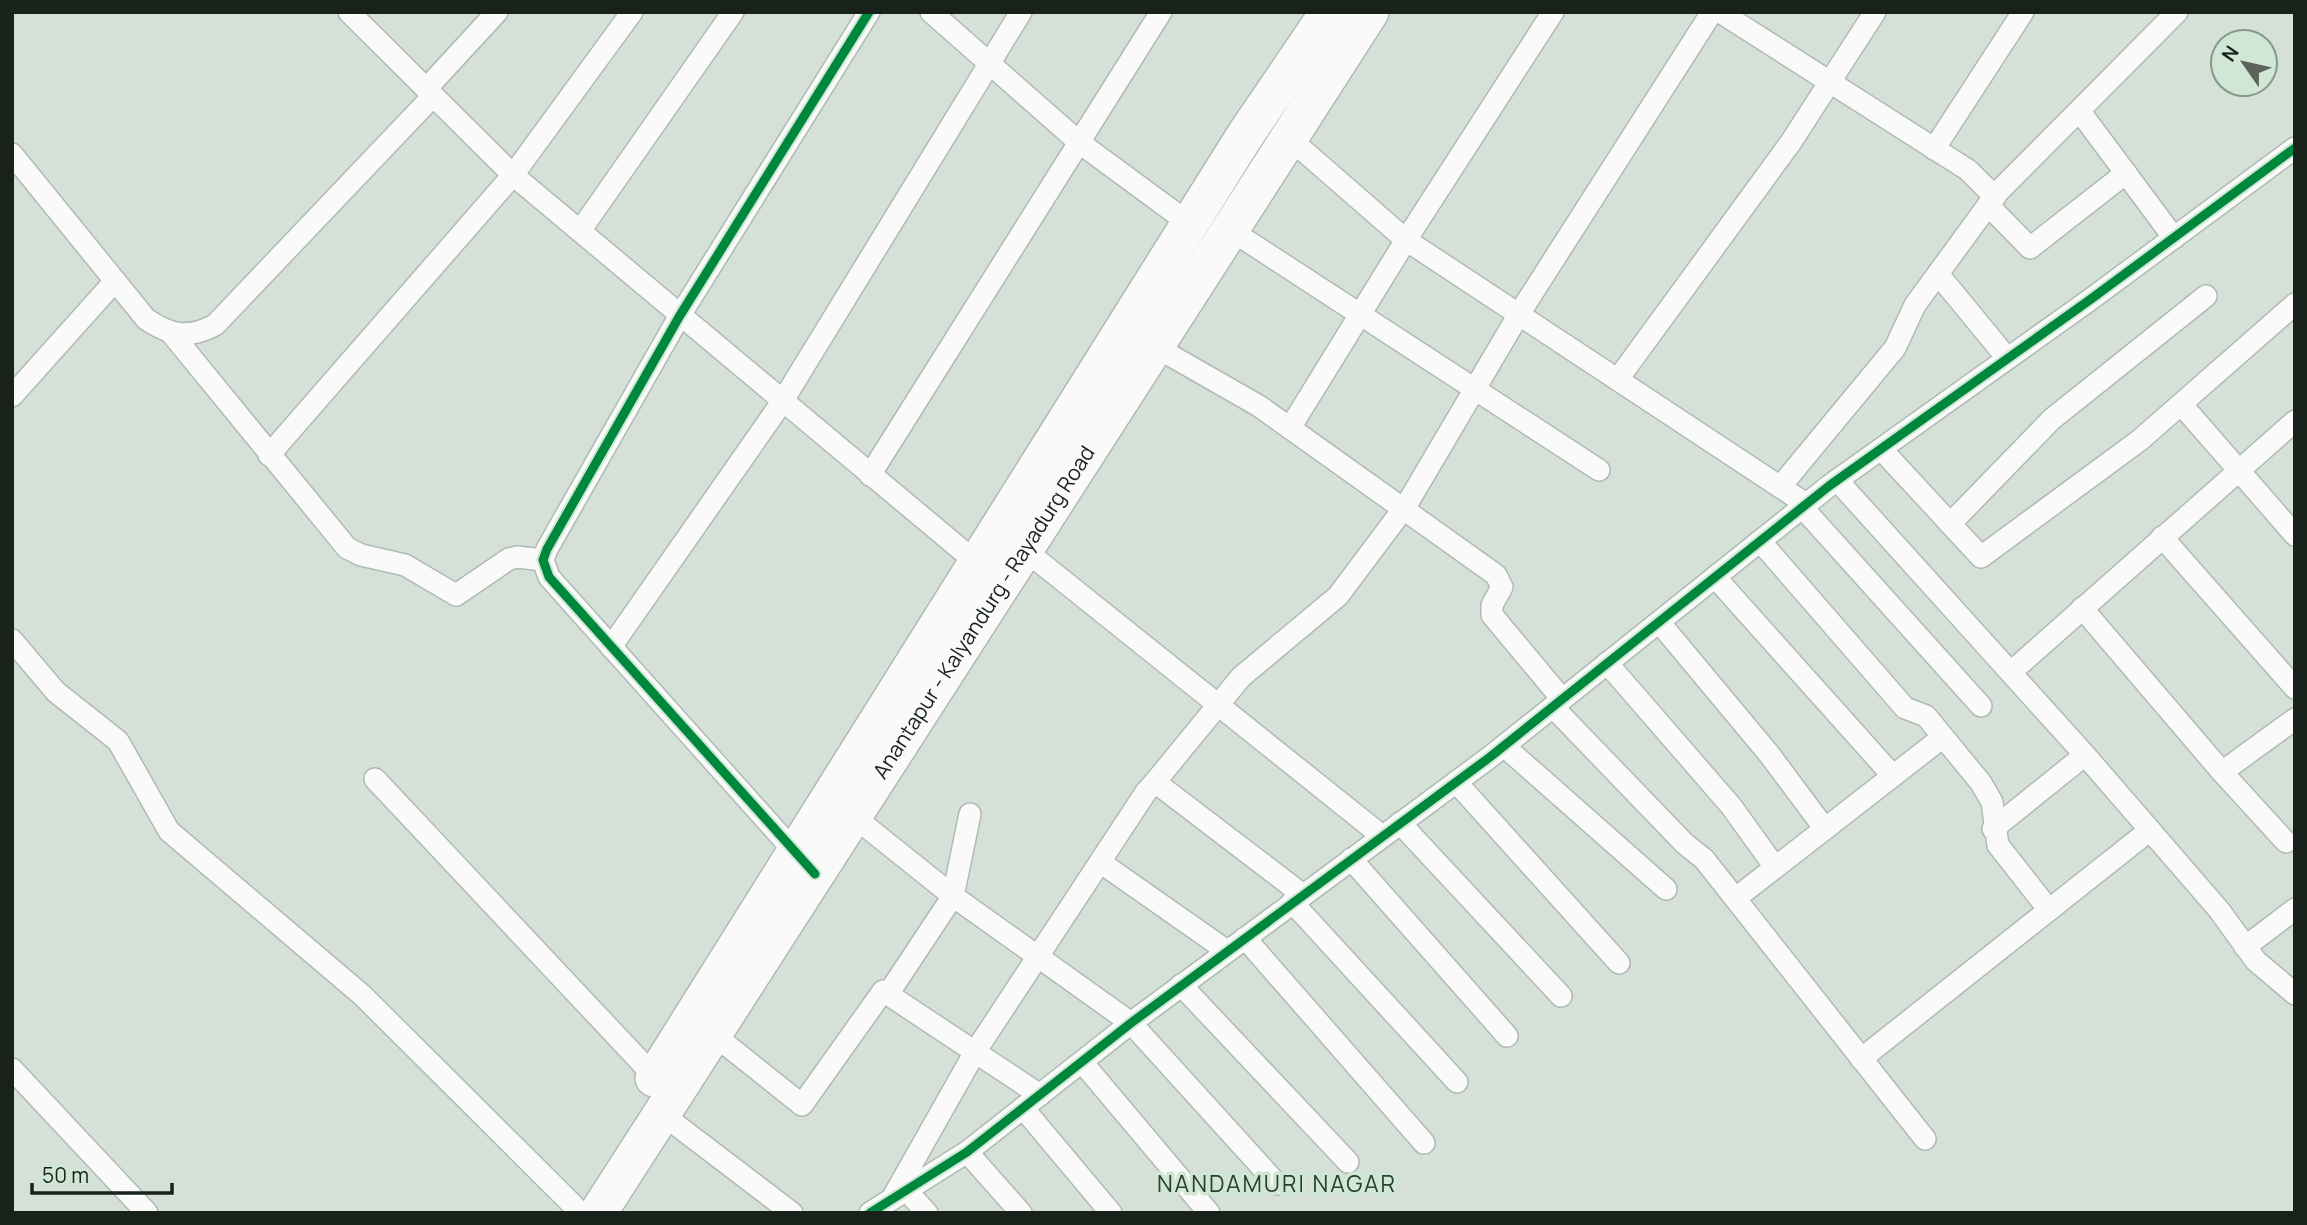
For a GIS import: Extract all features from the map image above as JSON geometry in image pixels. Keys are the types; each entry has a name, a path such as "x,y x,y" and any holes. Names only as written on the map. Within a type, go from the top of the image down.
{"highway":[{"name":"Anantapur - Kalyandurg - Rayadurg Road","path":"581,1211 662,1114 713,1034 805,864 977,563 1190,224 1329,12"},
{"name":"Anantapur - Kalyandurg - Rayadurg Road","path":"581,1211 655,1077 805,864 853,816 1026,551 1154,346 1370,12"}],"street":[{"path":"349,12 513,175 679,317 977,563"},
{"path":"172,334 199,333 215,324 429,92 497,12"},
{"path":"270,455 513,175 632,12"},
{"path":"580,231 733,12"},
{"path":"805,864 548,577 543,561 547,549 679,317 869,12"},
{"path":"931,12 1080,143 1190,224"},
{"path":"611,647 782,402 1021,12"},
{"path":"870,475 1161,12"},
{"path":"1290,428 1406,240 1553,12"},
{"path":"899,1195 975,1052 1146,792 1241,677 1339,596 1402,510 1520,314 1712,12"},
{"path":"1720,12 1976,176 2025,247 2034,247 2126,173"},
{"path":"1618,379 1791,142 1875,12"},
{"path":"1934,149 2022,12"},
{"path":"1780,487 1895,348 1915,305 1992,201 2177,12"},
{"path":"2081,113 2174,238"},
{"path":"1289,138 1406,240 1780,487 1804,506 1981,706"},
{"path":"870,1213 967,1152 1181,985 1504,746 1837,480 2295,148"},
{"path":"12,154 146,319 172,334 347,548 361,555 405,565 456,595 465,592 517,557 543,561"},
{"path":"1229,229 1359,316 1600,470"},
{"path":"1938,274 2007,358"},
{"path":"12,396 115,281"},
{"path":"1950,524 2052,419 2206,296"},
{"path":"1881,449 1981,557 2140,440 2295,304"},
{"path":"1154,346 1259,406 1496,575 1502,587 1492,605 1492,615 1557,703 1685,844 1704,859 1925,1139"},
{"path":"2181,404 2295,535"},
{"path":"2011,672 2295,421"},
{"path":"1837,480 2085,755 2220,910 2262,968 2295,993"},
{"path":"2162,537 2295,688"},
{"path":"1760,541 1905,708 1926,716 1988,793 1992,802 1993,829 1998,845 2049,910"},
{"path":"1026,551 1217,707 1382,836"},
{"path":"1715,577 1893,776"},
{"path":"2082,608 2222,772 2286,842"},
{"path":"1659,622 1769,754 1825,829"},
{"path":"12,640 56,692 118,741 169,831 362,995 581,1211"},
{"path":"1607,663 1731,806 1775,867"},
{"path":"2222,772 2295,719"},
{"path":"1736,898 1943,737"},
{"path":"1504,746 1666,890"},
{"path":"1993,829 2085,755"},
{"path":"375,779 655,1077"},
{"path":"1156,782 1298,899 1457,1082"},
{"path":"1456,782 1619,963"},
{"path":"888,994 953,896 970,814"},
{"path":"853,816 953,896 1131,1023 1277,1184"},
{"path":"1400,823 1561,996"},
{"path":"1861,1059 2150,830"},
{"path":"1351,859 1507,1036"},
{"path":"1100,862 1227,951"},
{"path":"2245,947 2295,909"},
{"path":"1245,938 1424,1143"},
{"path":"1181,985 1348,1162"},
{"path":"713,1034 802,1105 883,991 975,1052 1032,1101 1111,1213"},
{"path":"1082,1062 1209,1213"},
{"path":"12,1069 147,1213"},
{"path":"662,1114 792,1213"},
{"path":"967,1152 1021,1213"},
{"path":"899,1195 927,1213"}],"cycle path":[{"path":"815,874 549,577 543,560 679,317 869,12"},
{"path":"870,1213 967,1152 1131,1023 1490,757 1829,486 2091,299 2295,148"}],"district":[{"name":"NANDAMURI NAGAR","path":"1277,1184"}]}
